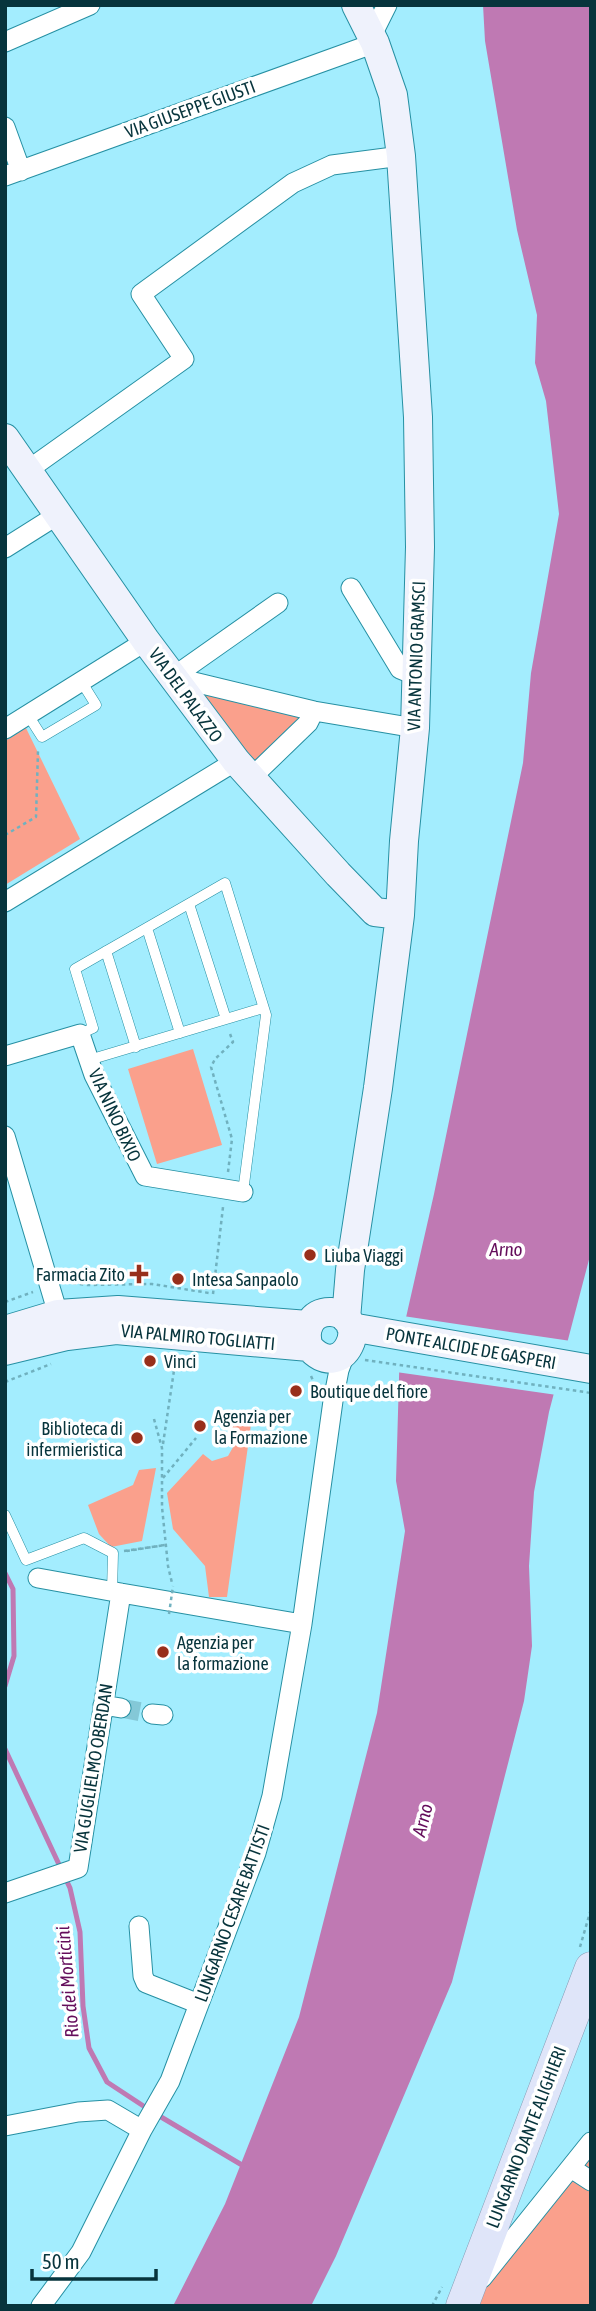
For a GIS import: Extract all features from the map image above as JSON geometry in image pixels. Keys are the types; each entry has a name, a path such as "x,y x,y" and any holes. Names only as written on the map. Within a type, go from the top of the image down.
{"main road":[{"name":"VIA ANTONIO GRAMSCI","path":"342,1338 400,915 415,729 420,547 418,417 401,156 393,95 373,39 356,5"},
{"name":"VIA DEL PALAZZO","path":"5,438 146,641 243,770 375,912 400,915"},
{"name":"VIA PALMIRO TOGLIATTI","path":"5,1330 58,1314 118,1310 342,1338"},
{"name":"VIA PALMIRO TOGLIATTI","path":"5,1351 67,1336 117,1330 342,1338"},
{"name":"PONTE ALCIDE DE GASPERI","path":"342,1338 591,1369"},
{"name":"PONTE ALCIDE DE GASPERI","path":"342,1338 591,1382"},
{"name":"LUNGARNO DANTE ALIGHIERI","path":"465,2301 591,1968"}],"street":[{"path":"5,42 90,5"},
{"path":"373,39 387,5"},
{"name":"VIA GIUSEPPE GIUSTI","path":"13,174 373,39"},
{"path":"5,127 13,174"},
{"path":"28,470 184,359 141,294 293,183 332,165 401,156"},
{"path":"5,548 60,514"},
{"path":"351,588 400,669 417,676"},
{"path":"173,677 278,603"},
{"path":"5,729 146,641"},
{"path":"173,677 314,711 415,729"},
{"path":"5,902 243,770 308,723 314,711"},
{"path":"5,1056 80,1034"},
{"name":"VIA NINO BIXIO","path":"80,1034 94,1075 145,1176 234,1190"},
{"path":"5,1136 58,1314"},
{"name":"LUNGARNO CESARE BATTISTI","path":"41,2306 81,2252 170,2081 256,1853 272,1796 302,1624 333,1401 327,1370 342,1338"},
{"path":"38,1578 302,1624"},
{"name":"VIA GUGLIELMO OBERDAN","path":"5,1893 78,1868 112,1707 116,1592"},
{"path":"139,1926 143,1976 146,1983 199,2004"},
{"path":"5,2126 78,2112 108,2110 144,2127"},
{"path":"465,2301 591,2142"},
{"path":"571,2168 591,2181"}],"lane":[{"path":"28,715 42,737 96,705 81,681"},
{"path":"80,1034 93,1028 75,969 225,883 265,1015 234,1190"},
{"path":"189,904 226,1019"},
{"path":"147,928 180,1033"},
{"path":"106,951 136,1047"},
{"path":"89,1060 263,1008"},
{"path":"5,1515 26,1560 83,1538 118,1553 116,1592"}],"path":[{"path":"5,835 36,817 38,748 42,737"},
{"path":"213,1294 234,1190 232,1139 211,1067 215,1059 233,1042 226,1019"},
{"path":"342,1338 591,1394"},
{"path":"171,1601 162,1507 162,1448 173,1383"},
{"path":"154,1419 162,1448"},
{"path":"162,1479 196,1438"},
{"path":"118,1553 166,1545"},
{"path":"118,1553 166,1545"}],"shaded area":[{"path":"195,691 306,717 252,767"},
{"path":"26,728 80,839 5,885 5,741"},
{"path":"193,1049 222,1145 157,1164 128,1069"},
{"path":"253,1410 227,1597 209,1597 205,1566 173,1529 167,1493 203,1454 212,1461 228,1456 236,1442 228,1421 240,1421"},
{"path":"156,1468 142,1541 111,1547 99,1534 88,1505 133,1485 139,1470"},
{"path":"591,2142 591,2306 462,2306"}],"water":[{"name":"Arno","path":"483,5 591,5 591,1252 549,1412 534,1492 529,1566 532,1646 524,1701 452,1982 336,2256 311,2306 173,2306 225,2204 299,2017 377,1713 405,1531 396,1481 400,1344 434,1194 523,763 531,673 559,514 546,401 535,363 537,315 517,230 485,41"}],"pier":[{"path":"403,1316 571,1341 557,1395 396,1372 397,1343"}],"waterway":[{"name":"Rio dei Morticini","path":"5,1573 13,1589 14,1656 5,1686"},
{"name":"Rio dei Morticini","path":"5,1749 70,1888 80,1932 83,2006 89,2048 107,2082 148,2109"},
{"name":"Rio dei Morticini","path":"156,2114 247,2168"}],"tunnel":[{"path":"121,1708 152,1714"}],"place":[{"name":"Liuba Viaggi","path":"310,1255"},
{"name":"Farmacia Zito","path":"139,1274"},
{"name":"Intesa Sanpaolo","path":"178,1279"},
{"name":"Vinci","path":"150,1361"},
{"name":"Boutique del fiore","path":"296,1391"},
{"name":"Agenzia per la Formazione","path":"200,1426"},
{"name":"Biblioteca di infermieristica","path":"137,1438"},
{"name":"Agenzia per la formazione","path":"163,1652"}]}
